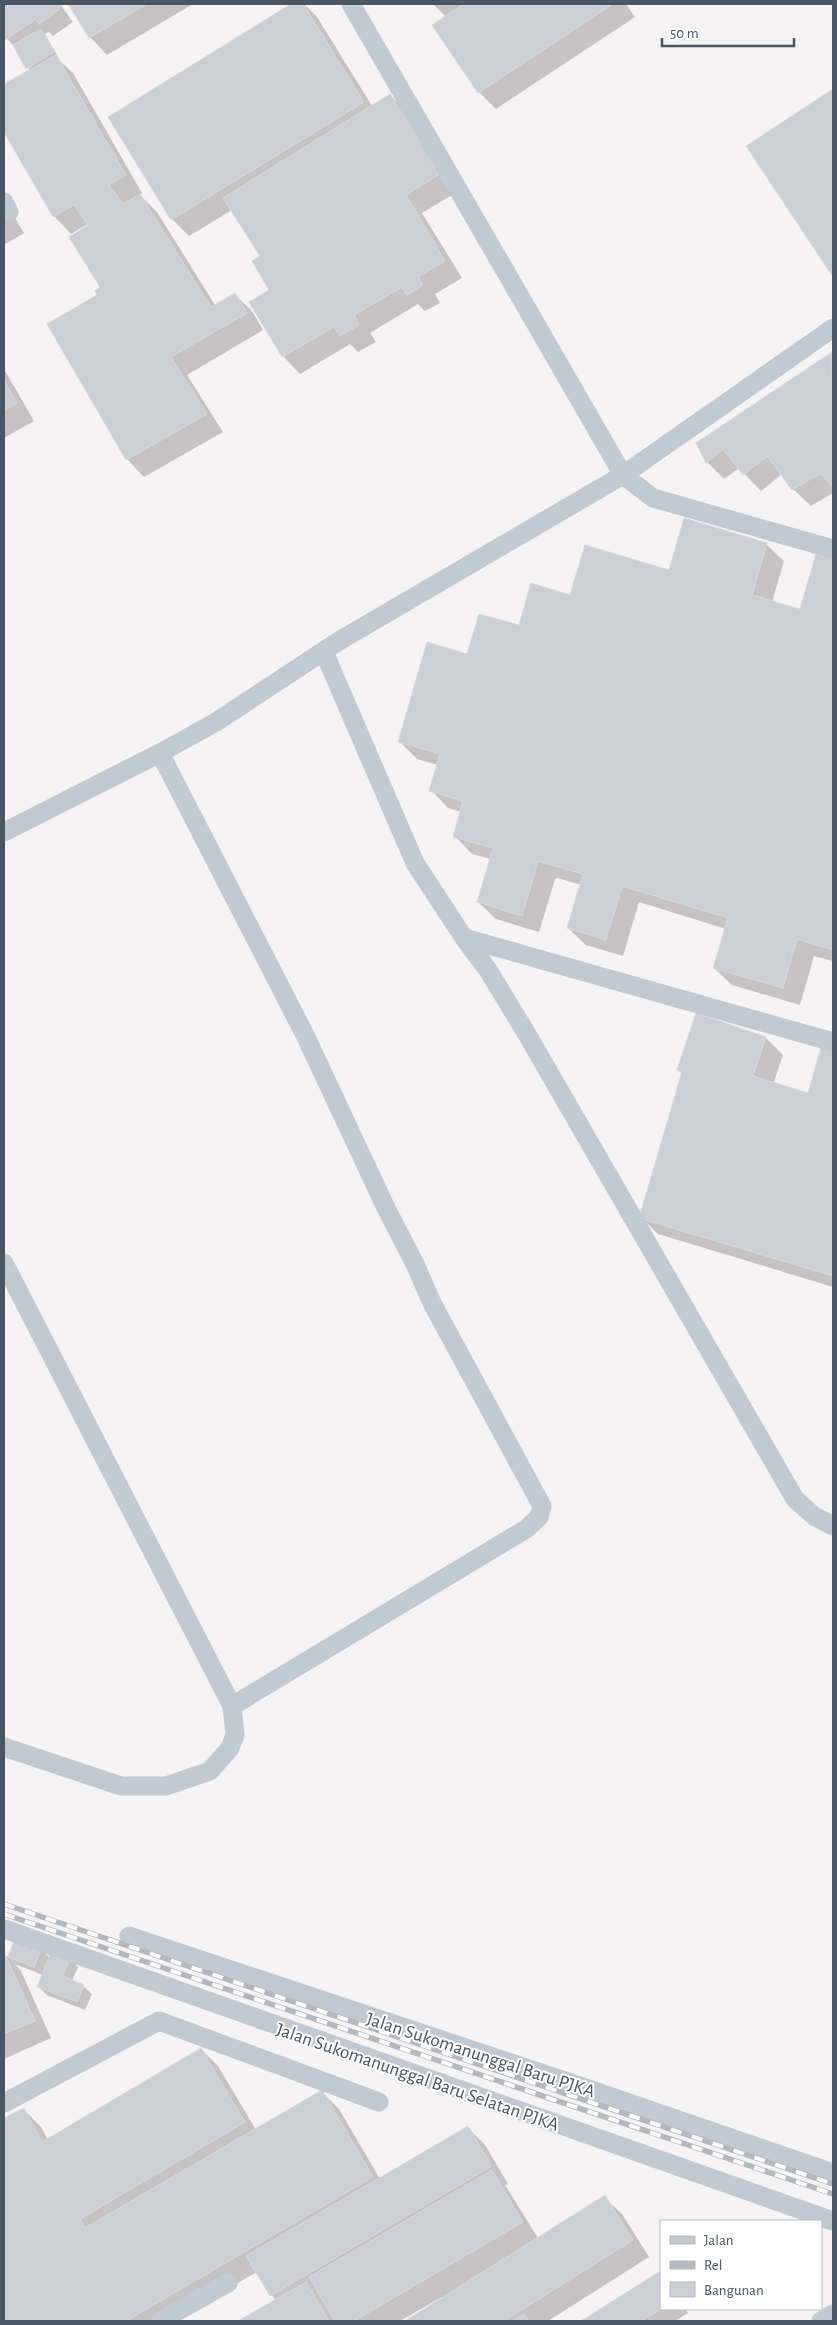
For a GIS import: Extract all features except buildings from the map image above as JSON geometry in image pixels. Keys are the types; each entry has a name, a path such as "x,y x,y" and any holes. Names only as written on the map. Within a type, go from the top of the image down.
{"street":[{"path":"351,4 623,476 653,498 833,549"},
{"path":"4,832 160,753 216,722 324,652 623,476 833,328"},
{"path":"324,652 415,863 464,938 488,970 528,1036 796,1498 814,1516 833,1526"},
{"path":"160,753 304,1035 432,1303 542,1506 539,1517 526,1529 232,1706"},
{"path":"464,938 833,1042"},
{"path":"4,1263 232,1706 235,1735 230,1748 210,1770 166,1786 121,1786 4,1747"},
{"name":"Jalan Sukomanunggal Baru Selatan PJKA","path":"4,1929 833,2221"},
{"name":"Jalan Sukomanunggal Baru PJKA","path":"128,1936 568,2082 833,2173"},
{"path":"4,2103 160,2021 379,2102"},
{"path":"160,2321 228,2283"},
{"path":"821,2321 833,2314"}],"railway":[{"path":"4,1904 833,2184"},
{"path":"4,1914 833,2194"}]}
